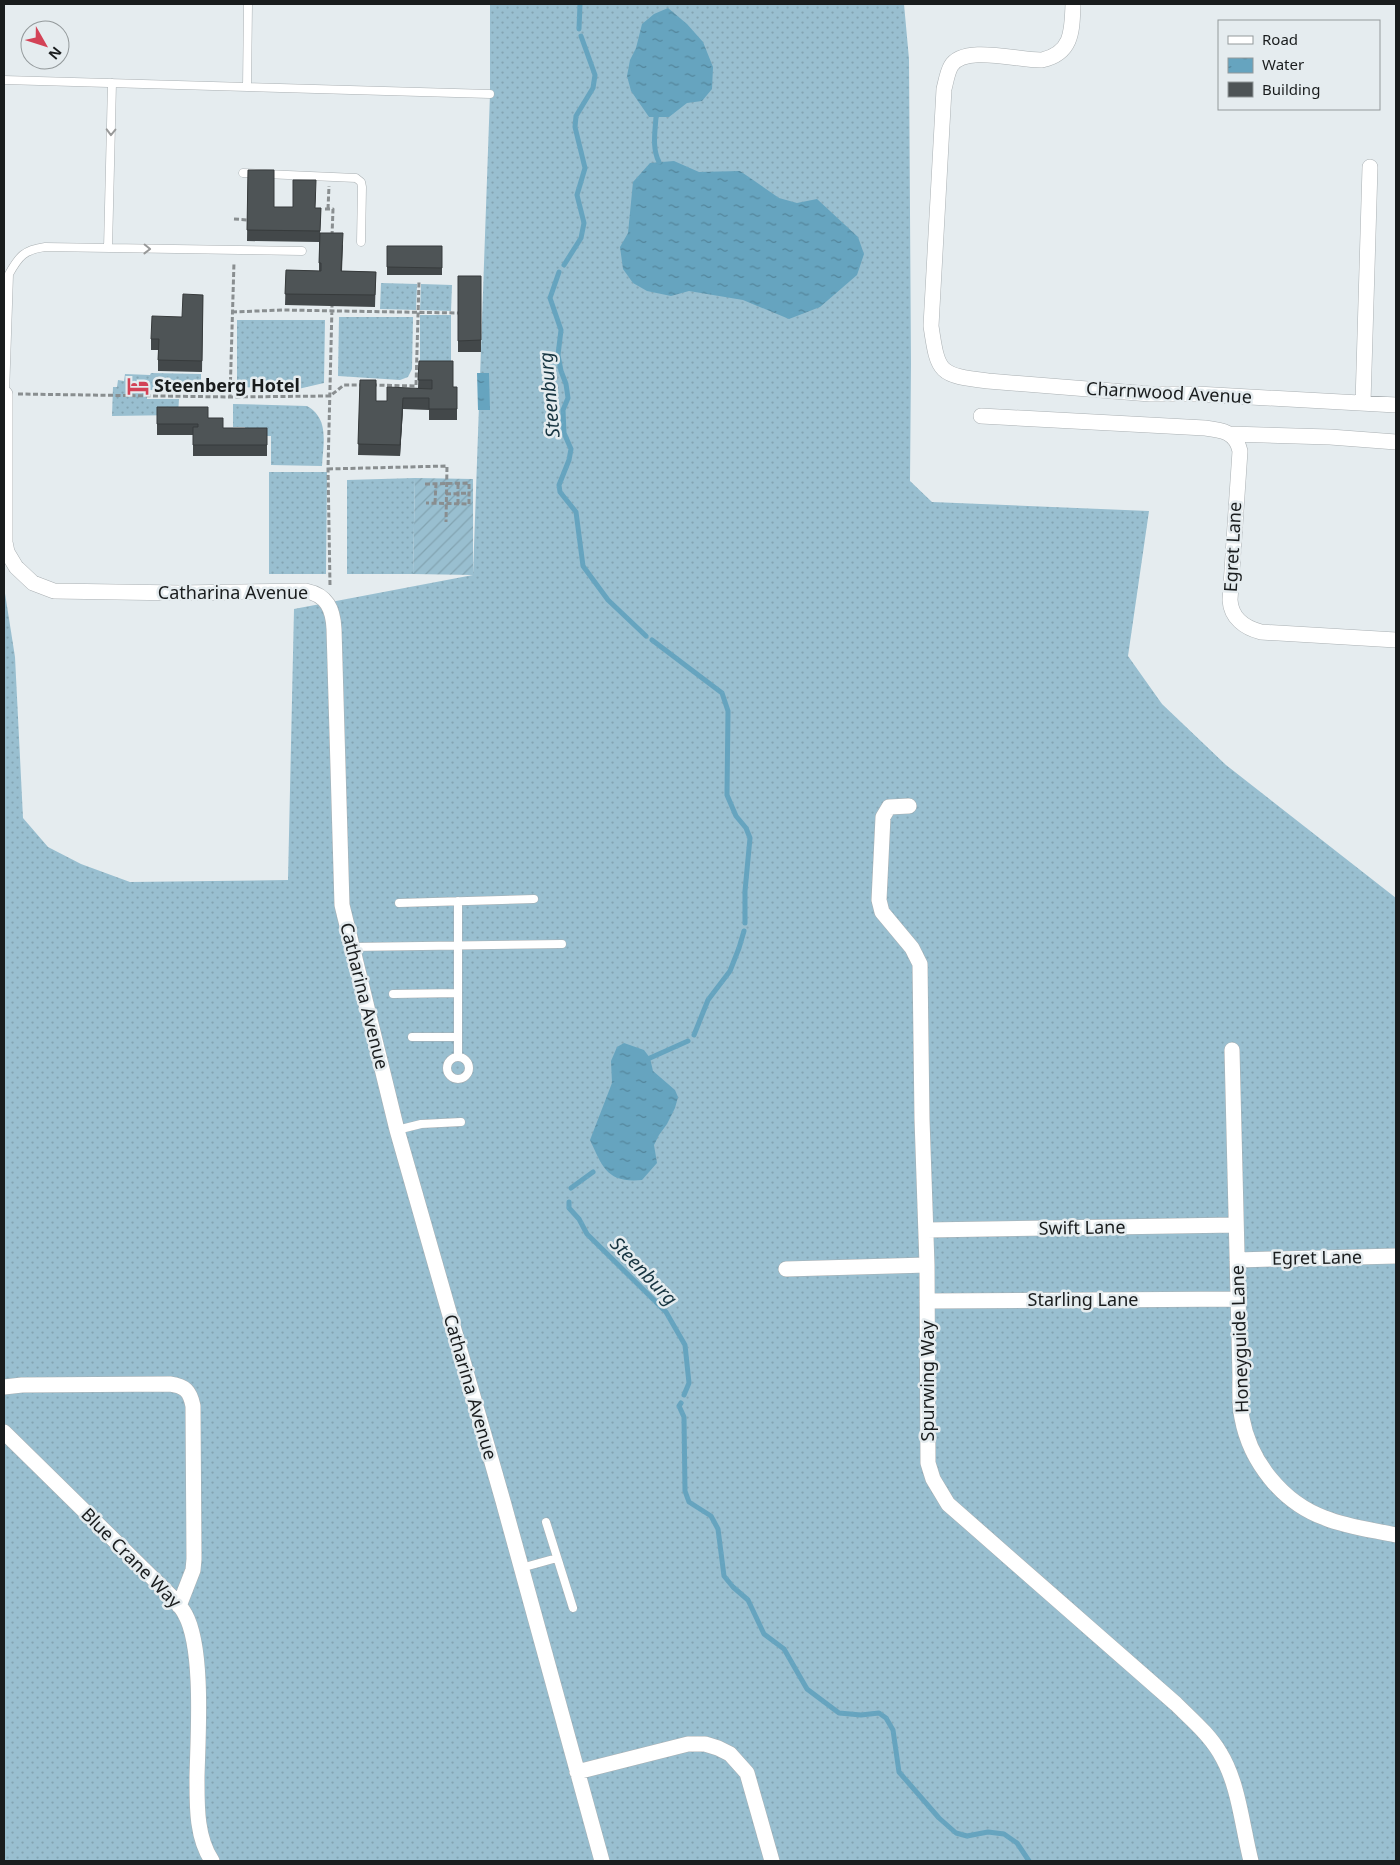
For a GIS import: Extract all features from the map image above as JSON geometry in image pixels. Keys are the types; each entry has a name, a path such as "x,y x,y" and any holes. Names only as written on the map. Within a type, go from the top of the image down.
{"street":[{"name":"Charnwood Avenue","path":"1073,4 1071,34 1067,45 1060,54 1042,60 967,55 958,59 952,65 947,76 944,89 930,326 936,357 944,372 963,378 988,381 1150,394 1197,394 1396,405"},
{"path":"1363,403 1370,167"},
{"name":"Catharina Avenue","path":"4,394 5,542 7,552 16,567 32,583 54,591 180,594 306,591 314,593 328,603 333,617 342,905 397,1130 602,1861"},
{"path":"982,416 1205,428 1220,430 1230,434 1330,437 1396,442"},
{"name":"Egret Lane","path":"1230,434 1238,444 1240,451 1231,605 1242,624 1248,629 1261,632 1396,640"},
{"name":"Spurwing Way","path":"909,806 889,807 884,817 879,900 882,912 912,948 920,964 922,1119 927,1230 928,1463 942,1496 948,1504 1176,1704 1205,1732 1226,1764 1235,1791 1251,1861"},
{"name":"Honeyguide Lane","path":"1232,1050 1241,1416 1256,1454 1271,1479 1291,1499 1325,1518 1396,1535"},
{"name":"Swift Lane","path":"927,1230 1236,1225"},
{"name":"Egret Lane","path":"1237,1260 1396,1256"},
{"path":"786,1269 927,1265"},
{"name":"Starling Lane","path":"928,1301 1238,1299"},
{"path":"4,1387 22,1385 170,1384 179,1385 187,1390 191,1396 192,1406 194,1559 193,1570 179,1606"},
{"name":"Blue Crane Way","path":"4,1432 185,1613 194,1642 197,1678 199,1814 202,1842 212,1861"},
{"path":"577,1772 688,1744 705,1744 718,1748 730,1754 747,1773 772,1861"}],"lane":[{"path":"247,87 248,4"},
{"path":"4,80 490,94"},
{"path":"108,248 112,83"},
{"path":"243,173 352,177 361,182 361,242"},
{"path":"4,394 9,274 17,258 31,249 45,246 302,251"},
{"path":"399,903 534,899"},
{"path":"458,901 458,1057"},
{"path":"352,947 562,944"},
{"path":"393,994 457,993"},
{"path":"412,1037 457,1037"},
{"path":"397,1130 414,1124 461,1122"},
{"path":"546,1522 573,1608"},
{"path":"521,1568 557,1558"}],"path":[{"path":"330,176 327,209 332,209 332,244"},
{"path":"234,218 248,220"},
{"path":"230,397 235,251"},
{"path":"4,394 230,397 330,396 344,385 416,386 419,281"},
{"path":"323,598 330,587 328,469 332,306"},
{"path":"232,312 283,310 458,313"},
{"path":"328,469 447,466 446,522"},
{"path":"435,504 436,483"},
{"path":"458,483 458,504"},
{"path":"425,484 468,483 469,493 469,504 426,504"},
{"path":"446,494 469,493"}],"shaded area":[{"path":"490,4 904,4 909,59 910,481 932,502 1149,511 1128,656 1162,704 1226,765 1396,898 1396,1861 4,1861 4,587 15,657 23,818 48,847 81,864 130,882 288,880 294,609 473,575 490,94"},
{"path":"381,283 417,284 416,310 380,309"},
{"path":"421,284 452,285 451,311 420,310"},
{"path":"420,315 451,315 451,361 420,361"},
{"path":"339,317 413,317 412,369 408,377 400,380 338,376"},
{"path":"237,320 325,320 324,383 298,389 237,387"},
{"path":"151,373 201,374 201,391 147,390 147,399 179,399 178,415 112,416 113,387 117,387 118,380 124,381 125,374 150,375"},
{"path":"233,404 307,406 314,411 322,425 324,441 322,466 271,465 271,436 245,436 245,427 233,427"},
{"path":"269,472 327,472 326,574 269,574"},
{"path":"415,478 413,574 347,574 347,480"},
{"path":"415,478 473,479 473,575 413,574"}],"water":[{"path":"668,8 687,24 703,42 713,67 712,89 702,101 687,103 669,117 649,117 631,91 627,76 630,60 636,48 642,24 654,14"},
{"path":"674,161 699,172 740,171 779,198 797,203 817,199 858,237 864,254 857,275 820,307 789,319 743,300 689,291 671,296 647,291 633,283 623,269 620,247 628,233 633,182 650,163"},
{"path":"477,373 489,373 490,410 478,410"},
{"path":"624,1043 644,1050 650,1058 653,1071 675,1090 678,1097 667,1124 654,1145 657,1163 642,1180 621,1179 608,1172 590,1140 612,1083 611,1061 617,1047"}],"building":[{"path":"248,170 274,170 274,207 293,207 293,180 316,180 315,208 321,208 320,231 247,230"},
{"path":"320,233 343,233 341,271 376,272 375,295 285,294 286,270 321,271 321,263 319,263"},
{"path":"387,246 442,246 442,268 387,267"},
{"path":"458,276 481,276 481,340 458,341"},
{"path":"183,294 203,295 202,361 158,360 159,339 151,339 152,316 182,317"},
{"path":"419,361 453,361 453,387 457,387 457,409 429,409 429,398 403,398 400,445 358,444 360,380 376,380 376,401 387,401 387,387 432,389 432,380 418,380"},
{"path":"157,407 208,407 208,418 223,418 223,428 267,428 267,445 193,445 193,427 198,427 198,424 157,424"}],"waterway":[{"name":"Steenburg","path":"579,29 580,4"},
{"name":"Steenburg","path":"564,265 581,238 584,223 577,195 585,168 575,127 576,116 593,88 595,75 581,36"},
{"path":"656,117 655,146 659,162"},
{"name":"Steenburg","path":"559,272 550,298 561,330 558,355 568,398 563,410 564,433 571,449 569,460 559,485 560,492 576,512 583,566 608,600 646,636"},
{"name":"Steenburg","path":"652,640 722,693 728,711 727,795 736,816 746,828 750,838 745,891 745,923"},
{"name":"Steenburg","path":"694,1035 708,1000 730,971 744,931"},
{"name":"Steenburg","path":"650,1058 688,1041"},
{"name":"Steenburg","path":"571,1188 593,1172"},
{"name":"Steenburg","path":"569,1202 569,1208 579,1219 587,1234 666,1312 685,1345 689,1383 684,1395"},
{"name":"Steenburg","path":"681,1403 679,1406 684,1417 685,1491 689,1502 711,1516 718,1529 724,1576 748,1600 764,1634 784,1649 807,1689 839,1713 861,1715 879,1713 886,1718 893,1730 899,1772 939,1818 956,1833 967,1836 988,1832 1004,1834 1017,1843 1029,1861"}],"place":[{"name":"Steenberg Hotel","path":"138,386"}]}
